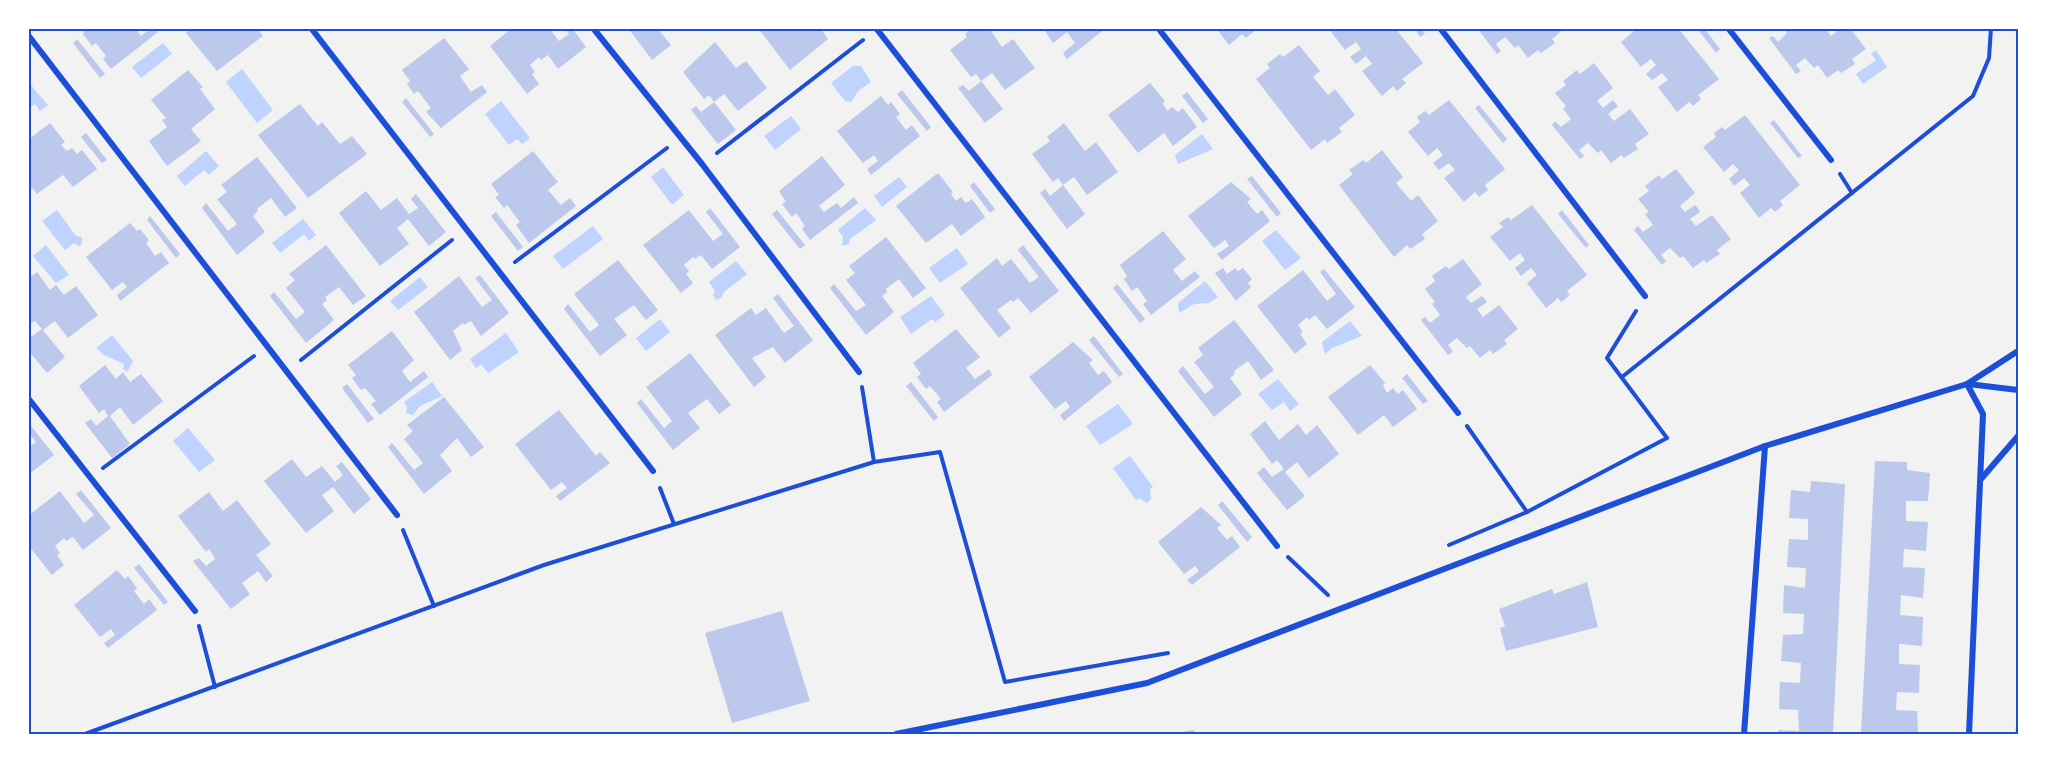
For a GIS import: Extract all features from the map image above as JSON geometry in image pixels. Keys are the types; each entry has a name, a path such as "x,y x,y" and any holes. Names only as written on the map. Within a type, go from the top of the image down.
{"street":[{"path":"311,28 653,471"},
{"path":"593,28 702,164 859,372"},
{"path":"1158,28 1458,413"},
{"path":"1440,28 1645,296"},
{"path":"1728,28 1832,160"},
{"path":"876,29 1276,546"},
{"path":"28,35 54,64 397,515"},
{"path":"896,735 1147,683 1765,446 1967,384 2019,351"},
{"path":"1967,384 2019,390"},
{"path":"1967,384 1983,414 1969,735"},
{"path":"28,398 195,610"},
{"path":"1981,479 2011,442 2019,436"},
{"path":"1744,735 1765,446"},
{"path":"934,727 936,735"}],"path":[{"path":"1622,377 1973,96 1989,57 1991,28"},
{"path":"702,164 876,29"},
{"path":"500,273 679,138"},
{"path":"286,372 465,230"},
{"path":"1439,549 1527,512 1667,438 1607,358 1645,296"},
{"path":"90,477 267,347"},
{"path":"859,372 874,462"},
{"path":"1458,413 1527,512"},
{"path":"85,735 544,565 874,462 940,452 1005,682 1174,652"},
{"path":"653,471 674,525"},
{"path":"397,515 434,606"},
{"path":"1276,546 1329,596 1318,600"},
{"path":"195,610 215,687"}],"water":[{"path":"163,43 172,54 141,78 132,67"},
{"path":"1876,50 1887,67 1863,84 1856,74 1876,60 1871,54"},
{"path":"853,66 861,66 871,82 859,90 851,102 845,101 831,83"},
{"path":"242,69 273,110 257,123 226,82"},
{"path":"29,83 48,105 40,111 35,104 29,108"},
{"path":"501,101 530,138 522,144 517,139 509,145 485,114"},
{"path":"791,116 801,129 775,150 764,136"},
{"path":"1202,134 1213,149 1178,164 1175,155"},
{"path":"206,151 219,166 209,175 204,170 185,186 177,176"},
{"path":"663,167 684,195 672,205 651,177"},
{"path":"899,177 907,187 882,207 874,196"},
{"path":"865,208 876,220 850,239 849,244 842,246 843,237 838,230"},
{"path":"57,210 76,236 82,237 82,244 79,246 74,243 65,250 42,221"},
{"path":"303,219 316,235 309,241 304,234 280,253 272,243"},
{"path":"593,226 603,239 563,269 553,256"},
{"path":"1276,230 1301,258 1285,270 1262,241"},
{"path":"46,245 69,275 56,283 33,256"},
{"path":"957,248 968,264 940,283 929,268"},
{"path":"736,261 747,274 716,300 713,295 715,291 709,282"},
{"path":"420,277 428,287 398,310 390,301"},
{"path":"1205,281 1218,297 1209,303 1194,304 1179,313 1178,303"},
{"path":"931,296 945,315 935,322 932,319 911,334 900,317"},
{"path":"660,319 670,332 646,351 636,338"},
{"path":"1350,321 1362,336 1332,348 1325,354 1322,342"},
{"path":"506,333 519,352 488,373 481,364 476,368 470,359"},
{"path":"112,335 133,361 127,372 123,369 124,364 104,355 96,348"},
{"path":"1278,379 1299,404 1290,411 1284,402 1272,410 1258,394"},
{"path":"432,382 442,396 420,406 413,415 406,413 407,407 404,402"},
{"path":"1118,404 1133,424 1100,445 1086,426"},
{"path":"188,428 215,460 199,472 173,441"},
{"path":"1130,456 1153,487 1150,489 1151,499 1147,503 1139,498 1136,500 1113,468"}],"building":[{"path":"85,28 135,28 141,36 152,28 158,32 111,69 103,59 106,56 96,43 92,46 83,34"},
{"path":"191,28 257,28 263,36 217,71 186,33"},
{"path":"512,28 549,28 559,41 569,34 564,28 572,28 586,47 558,69 548,55 541,60 539,57 530,65 535,72 532,74 539,84 527,94 490,46"},
{"path":"628,28 657,28 671,45 652,60"},
{"path":"758,28 820,28 828,39 790,70"},
{"path":"972,28 989,28 1002,47 1013,39 1035,68 1005,90 992,73 981,81 976,74 971,77 950,50 967,37 965,34"},
{"path":"1043,28 1106,28 1067,59 1063,53 1075,43 1067,32 1053,43"},
{"path":"1216,28 1258,28 1246,38 1242,34 1229,45"},
{"path":"1328,28 1395,28 1423,63 1402,79 1406,83 1397,91 1393,86 1382,96 1362,71 1372,64 1366,56 1356,64 1350,57 1361,49 1356,42 1345,50"},
{"path":"1414,28 1420,28 1425,34 1420,37"},
{"path":"1477,28 1565,28 1552,39 1555,43 1541,53 1538,50 1528,58 1518,45 1515,48 1505,37 1496,44 1501,51 1497,54"},
{"path":"1632,28 1678,28 1719,79 1698,95 1701,99 1693,106 1689,102 1677,112 1658,87 1668,80 1662,73 1652,80 1646,74 1656,65 1651,59 1641,67 1621,42 1634,31"},
{"path":"1697,28 1704,28 1720,49 1716,53"},
{"path":"1783,28 1825,28 1831,36 1841,28 1850,28 1866,49 1852,59 1855,64 1841,73 1838,70 1827,78 1818,65 1814,68 1805,58 1796,65 1801,71 1796,74 1769,38 1773,36 1778,42 1787,33"},
{"path":"444,38 469,69 460,76 471,92 482,85 487,92 441,128 426,112 431,108 418,91 414,94 407,84 410,81 402,70"},
{"path":"77,39 105,74 100,78 73,43"},
{"path":"715,42 736,68 746,61 767,88 738,111 724,94 714,102 709,95 704,99 683,72"},
{"path":"1299,45 1320,71 1313,77 1328,95 1335,89 1355,115 1339,128 1342,132 1327,143 1325,139 1311,150 1256,79 1270,68 1267,64 1280,54 1283,57"},
{"path":"1594,63 1613,88 1597,101 1603,108 1613,100 1618,106 1608,114 1614,121 1630,109 1649,134 1635,144 1638,149 1624,158 1621,155 1611,163 1601,150 1598,153 1588,143 1579,150 1584,156 1580,159 1552,125 1555,121 1561,127 1571,119 1563,109 1566,106 1555,93 1566,85 1563,81 1577,70 1580,74"},
{"path":"188,70 203,87 200,89 215,109 191,129 201,141 167,166 149,141 167,127 162,120 166,118 151,100"},
{"path":"981,81 1003,109 985,123 958,88 963,85 969,91"},
{"path":"1150,83 1165,101 1163,104 1167,111 1172,107 1178,112 1183,108 1197,127 1173,146 1164,133 1138,153 1108,115"},
{"path":"902,90 931,127 927,131 897,94"},
{"path":"1187,92 1208,119 1203,123 1182,96"},
{"path":"881,96 888,105 891,102 900,114 896,117 906,130 912,125 920,136 871,175 867,169 878,161 874,155 863,163 837,131"},
{"path":"406,98 434,134 430,137 402,102"},
{"path":"1449,100 1505,169 1485,185 1488,190 1479,197 1475,192 1464,202 1444,178 1455,170 1449,163 1439,170 1433,163 1443,155 1437,148 1428,156 1408,132 1420,122 1417,117 1425,111 1429,115"},
{"path":"714,102 736,130 718,144 691,110 696,106 701,112"},
{"path":"300,104 318,126 322,122 340,144 352,136 367,154 308,198 258,135"},
{"path":"1479,105 1507,139 1503,143 1475,108"},
{"path":"1745,115 1800,185 1780,201 1783,205 1775,212 1771,208 1759,218 1740,193 1750,185 1744,178 1734,186 1729,179 1739,170 1733,164 1724,172 1703,147 1716,137 1714,133 1722,127 1725,130"},
{"path":"1774,120 1802,156 1798,158 1770,123"},
{"path":"50,123 65,142 61,145 67,151 72,148 77,154 82,150 97,169 73,187 63,175 37,194 28,183 28,140"},
{"path":"1064,123 1085,151 1096,142 1118,172 1087,195 1074,177 1063,185 1058,178 1053,182 1032,154 1050,141 1047,137"},
{"path":"86,133 107,160 102,163 81,137"},
{"path":"1382,150 1403,177 1396,183 1411,201 1418,195 1438,221 1422,234 1425,239 1410,249 1407,245 1394,257 1339,185 1353,174 1349,170 1363,160 1366,163"},
{"path":"533,151 558,182 548,190 561,205 570,198 576,206 529,243 516,225 520,222 507,205 504,208 495,197 499,195 491,184"},
{"path":"822,156 845,185 819,206 824,212 837,203 841,208 854,197 858,203 810,240 802,229 805,226 796,213 792,217 782,204 786,202 779,191"},
{"path":"257,157 297,208 285,217 271,198 257,209 258,211 253,216 265,232 237,255 202,208 206,203 228,231 237,224 217,199 227,192 221,185"},
{"path":"1676,169 1695,193 1680,206 1685,212 1695,205 1698,208 1700,212 1690,219 1696,226 1712,215 1731,239 1717,250 1720,254 1706,263 1704,260 1693,268 1683,256 1680,258 1670,248 1661,255 1666,261 1662,265 1634,230 1638,226 1643,232 1653,225 1645,214 1649,212 1638,199 1649,191 1645,186 1659,175 1662,179"},
{"path":"938,173 953,192 951,194 956,201 961,197 966,203 972,199 985,217 961,236 952,224 926,243 896,206"},
{"path":"1252,176 1281,213 1277,217 1247,179"},
{"path":"974,182 995,209 990,213 970,186"},
{"path":"1231,182 1251,199 1247,202 1257,214 1262,210 1270,221 1222,260 1217,254 1229,246 1225,240 1214,248 1188,216"},
{"path":"1063,185 1085,214 1067,229 1040,193 1045,189 1050,196"},
{"path":"366,191 381,210 397,198 409,214 418,208 411,199 416,194 446,232 429,246 408,219 397,228 409,244 380,266 339,213"},
{"path":"1532,205 1587,275 1567,291 1570,295 1561,302 1558,298 1546,308 1527,283 1537,275 1531,268 1521,276 1515,268 1525,260 1520,253 1510,261 1490,237 1503,227 1499,223 1508,217 1511,220"},
{"path":"710,208 740,247 712,269 701,255 695,259 693,257 684,265 689,271 686,274 693,283 681,293 643,245 689,210 713,241 723,234 706,212"},
{"path":"777,210 805,245 800,249 772,214"},
{"path":"1562,210 1589,245 1586,248 1558,214"},
{"path":"496,212 523,247 518,251 491,216"},
{"path":"150,216 180,254 176,258 147,220"},
{"path":"130,223 137,231 140,229 149,240 146,243 155,256 161,252 169,263 120,301 117,295 127,287 123,282 112,290 86,257"},
{"path":"1163,231 1186,259 1173,270 1182,281 1195,271 1200,277 1151,315 1143,304 1147,301 1137,287 1132,291 1124,279 1127,276 1120,265"},
{"path":"886,237 926,288 913,298 899,279 886,289 887,292 882,296 894,312 866,335 830,288 834,284 856,311 866,305 846,280 855,273 849,266"},
{"path":"326,245 366,296 353,305 339,287 325,297 327,300 322,304 334,320 306,343 270,296 274,292 296,319 305,312 286,288 295,280 289,274"},
{"path":"1023,245 1059,291 1031,313 1018,298 997,310 1011,328 999,338 960,288 997,258 1002,266 1011,259 1030,283 1039,277 1018,250"},
{"path":"1463,259 1482,284 1466,297 1471,303 1482,296 1485,299 1487,302 1477,309 1483,317 1499,305 1518,329 1504,340 1507,344 1493,354 1490,350 1480,358 1470,346 1467,348 1457,338 1448,345 1453,352 1448,355 1421,320 1425,317 1430,323 1440,315 1432,304 1435,302 1425,289 1435,281 1432,276 1446,266 1449,269"},
{"path":"618,260 658,310 646,320 634,305 614,319 627,335 600,356 564,309 568,304 590,332 599,325 574,294"},
{"path":"1223,268 1227,274 1235,268 1238,271 1243,268 1252,279 1248,283 1251,287 1236,301 1215,273"},
{"path":"1324,269 1355,307 1327,329 1315,315 1309,320 1307,317 1298,325 1303,332 1300,334 1307,344 1295,354 1257,306 1303,270 1327,301 1336,294 1320,272"},
{"path":"37,272 50,290 56,285 64,295 76,286 98,315 68,338 55,321 43,330 35,321 31,323 28,320 28,279"},
{"path":"480,275 509,313 481,336 471,321 464,325 463,323 453,331 462,350 450,360 414,312 459,276 482,307 492,300 475,278"},
{"path":"1117,284 1145,319 1140,323 1113,288"},
{"path":"778,294 813,340 785,363 773,347 752,358 766,377 754,387 715,335 751,308 756,315 766,308 784,333 794,326 773,298"},
{"path":"1234,320 1274,370 1261,380 1248,361 1234,371 1235,374 1230,378 1242,394 1214,417 1178,371 1183,366 1205,394 1214,387 1194,362 1203,355 1198,348"},
{"path":"42,329 65,357 47,373 28,350 28,339"},
{"path":"956,329 980,357 966,368 975,379 989,369 992,375 944,412 937,402 941,399 930,386 926,389 917,377 921,374 913,363"},
{"path":"392,331 414,360 402,371 410,382 424,371 428,377 380,415 371,404 376,401 365,388 361,390 352,378 356,375 348,365"},
{"path":"1094,336 1123,374 1119,377 1089,340"},
{"path":"1073,342 1093,360 1089,363 1098,375 1104,371 1112,382 1064,421 1060,415 1070,407 1066,401 1055,409 1029,377"},
{"path":"690,353 731,405 719,414 707,399 688,413 700,428 673,450 637,403 641,399 664,428 672,421 646,387"},
{"path":"105,365 116,379 123,372 130,382 141,374 163,401 133,425 120,407 110,416 130,444 112,458 85,423 91,419 96,426 108,416 104,409 99,413 79,386"},
{"path":"1370,365 1385,383 1383,386 1387,393 1393,388 1398,394 1403,390 1417,409 1393,427 1384,415 1358,435 1328,397"},
{"path":"1407,374 1428,401 1423,404 1402,378"},
{"path":"911,382 938,417 934,421 906,386"},
{"path":"347,384 374,419 368,423 342,388"},
{"path":"444,397 484,447 471,457 457,438 440,455 452,471 424,494 388,447 392,443 414,470 423,463 404,439 413,431 407,425"},
{"path":"559,410 596,456 600,452 610,463 560,501 556,496 567,488 562,482 551,490 515,444"},
{"path":"1265,421 1279,440 1298,424 1306,435 1317,425 1339,454 1309,478 1297,462 1285,472 1305,496 1287,510 1257,473 1264,467 1272,477 1284,469 1277,460 1272,464 1250,434"},
{"path":"28,422 54,455 28,475 28,448 36,442 28,432"},
{"path":"292,459 306,477 322,466 335,482 343,475 336,466 342,462 371,499 354,514 333,487 322,495 334,511 306,533 264,481"},
{"path":"1875,461 1907,462 1907,470 1930,473 1928,501 1906,501 1906,521 1928,522 1926,551 1904,549 1903,567 1925,568 1923,598 1901,595 1900,615 1923,617 1922,646 1899,644 1899,664 1920,665 1919,693 1897,692 1896,710 1917,711 1918,734 1861,734"},
{"path":"1811,481 1845,484 1833,734 1778,734 1778,730 1799,731 1798,710 1779,709 1780,682 1800,683 1801,663 1781,661 1783,635 1803,634 1804,614 1783,613 1784,585 1805,588 1806,568 1787,567 1789,539 1808,540 1808,519 1789,518 1791,490 1810,492"},
{"path":"81,490 111,528 83,550 73,537 66,541 64,538 55,546 60,553 57,555 64,565 52,575 28,545 28,516 60,491 84,523 94,515 76,494"},
{"path":"209,492 223,511 237,500 271,544 256,555 273,576 266,582 258,571 242,583 250,594 231,609 193,561 199,558 206,566 215,559 209,549 206,552 178,516"},
{"path":"1222,501 1252,537 1247,542 1218,505"},
{"path":"1201,507 1221,525 1217,528 1227,540 1232,536 1240,547 1192,585 1187,580 1199,571 1195,566 1184,574 1158,542"},
{"path":"139,564 168,602 164,605 134,568"},
{"path":"117,570 125,579 128,576 137,588 134,591 144,604 149,599 157,610 108,648 104,643 115,635 111,629 100,637 74,605"},
{"path":"1587,582 1598,627 1506,651 1500,628 1505,626 1499,609 1552,589 1554,594"},
{"path":"782,611 810,701 732,723 705,633"},
{"path":"2017,716 2018,734 2015,734"},
{"path":"1194,730 1195,734 1181,734 1186,731"}]}
